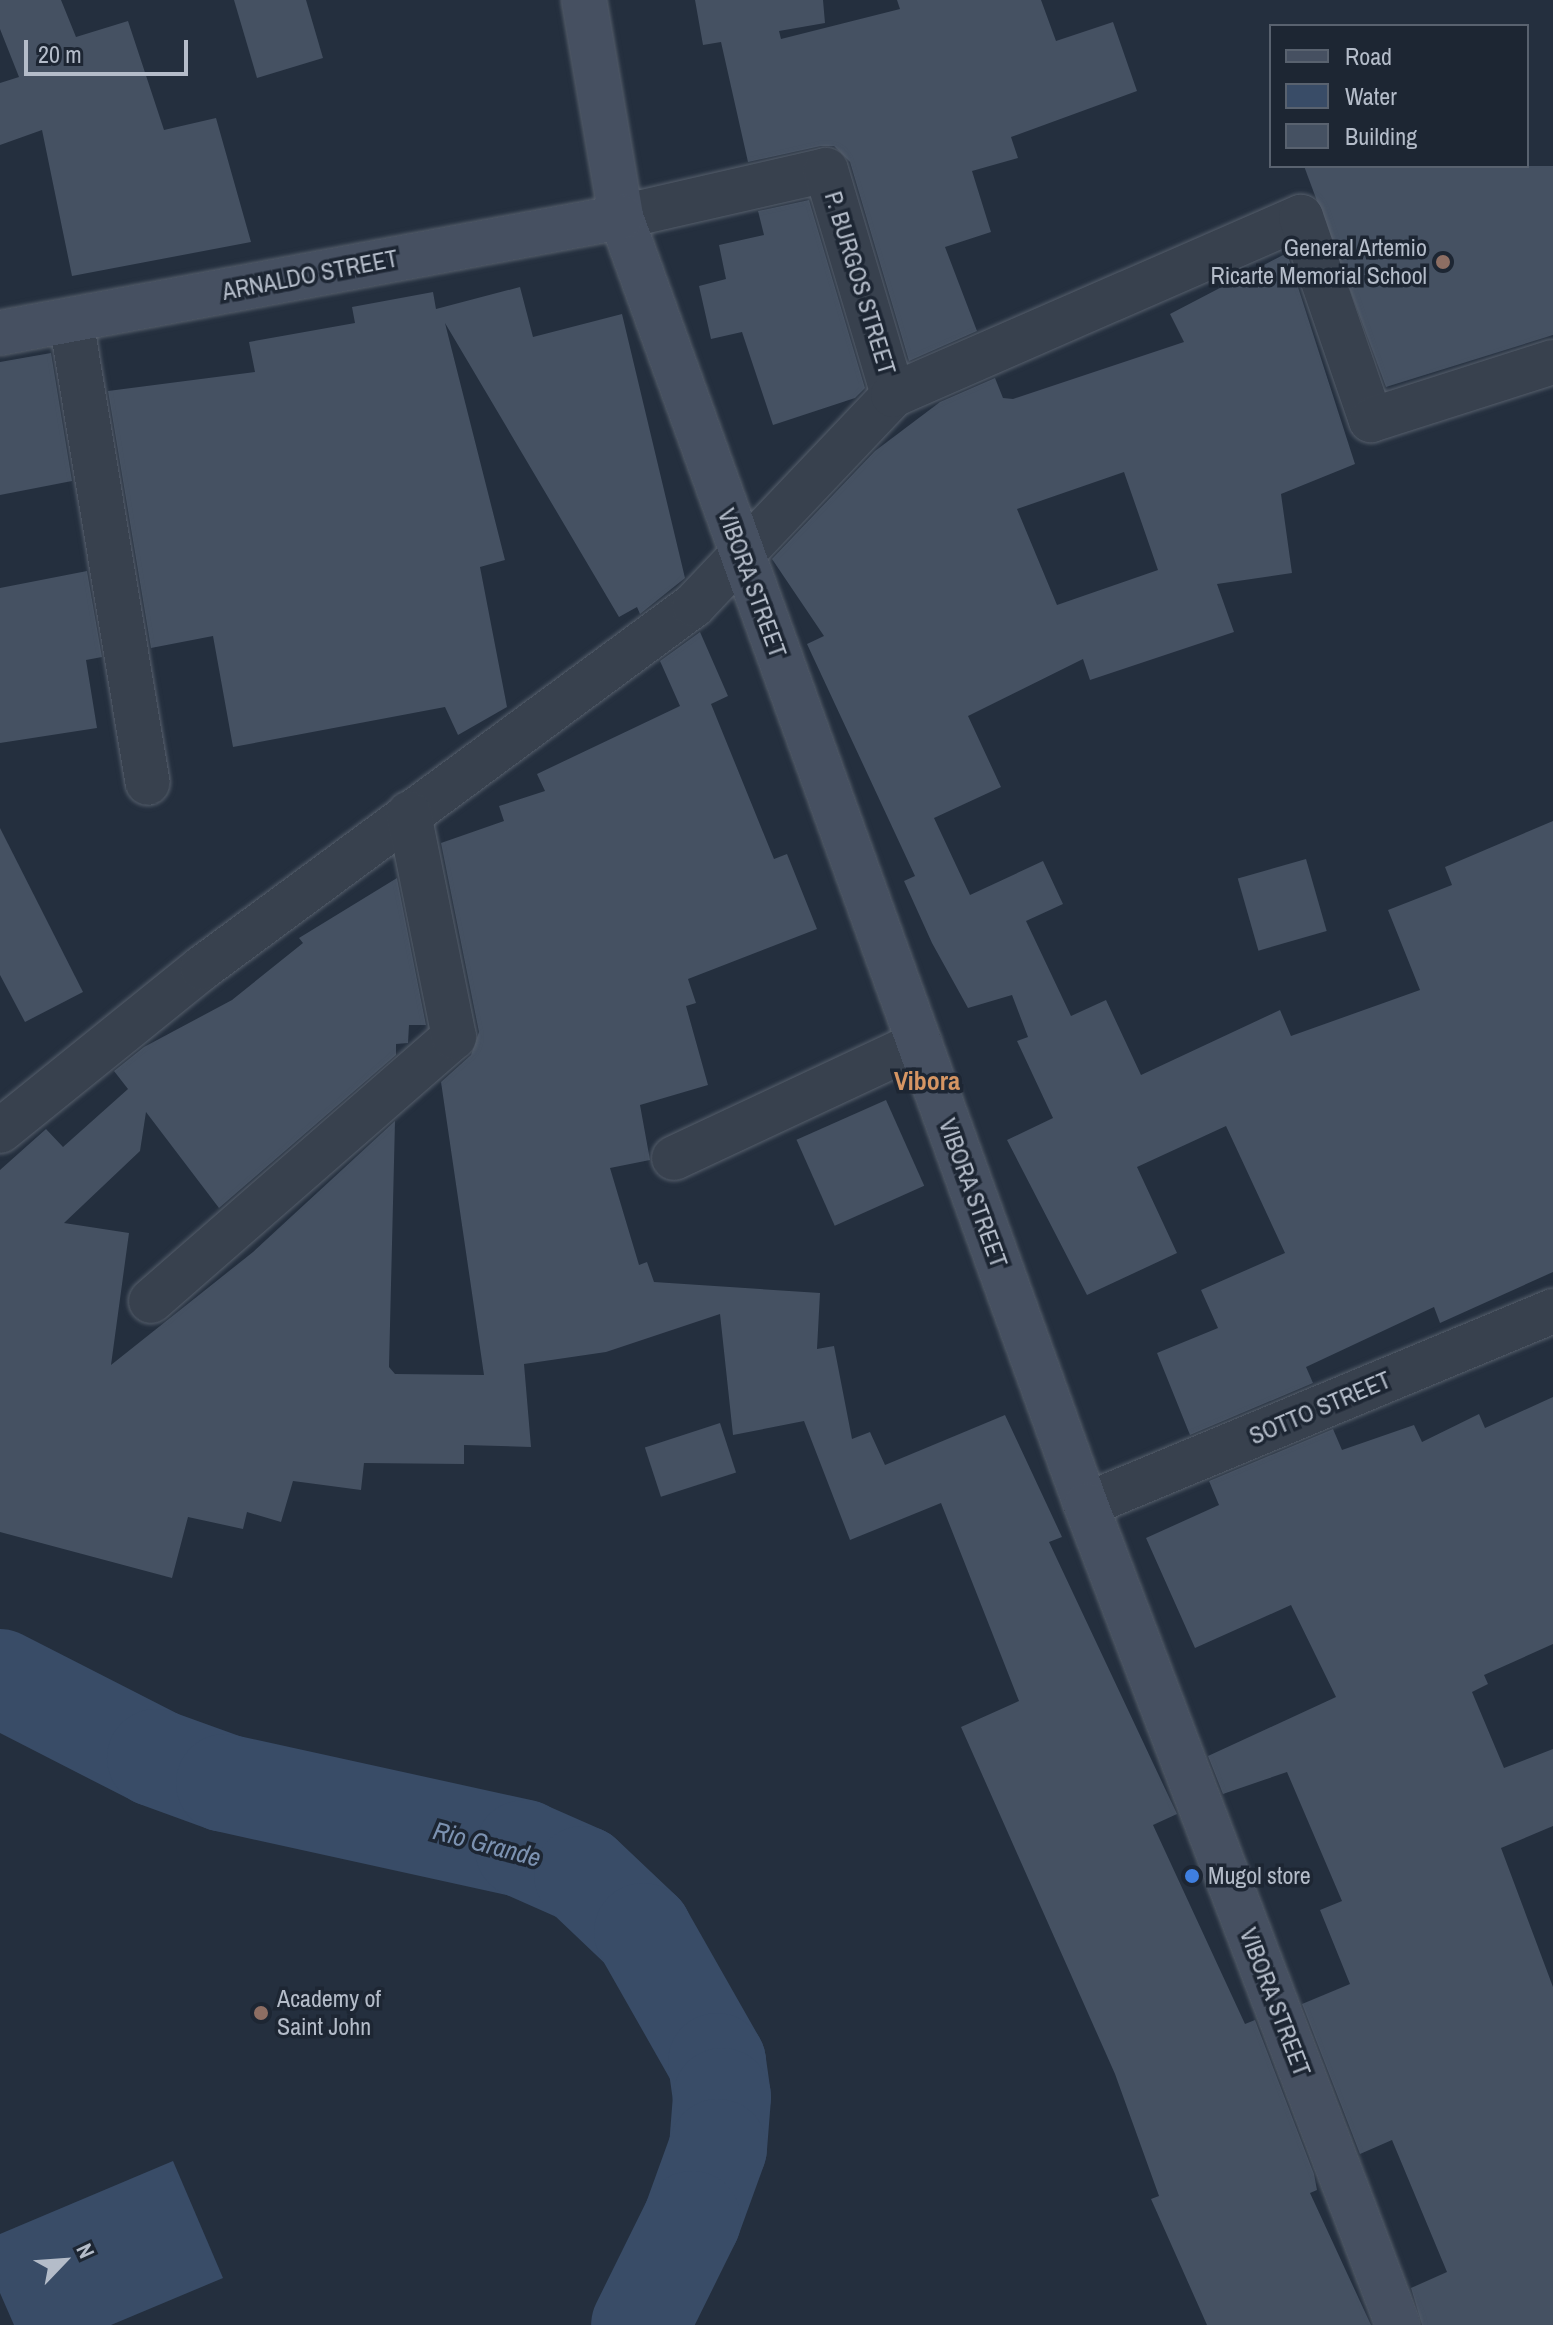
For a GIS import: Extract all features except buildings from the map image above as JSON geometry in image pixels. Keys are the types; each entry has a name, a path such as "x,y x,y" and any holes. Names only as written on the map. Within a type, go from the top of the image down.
{"street":[{"name":"VIBORA STREET","path":"584,0 621,217 1086,1505 1398,2325"},
{"name":"P. BURGOS STREET","path":"621,217 826,170 893,395"},
{"name":"ARNALDO STREET","path":"0,333 621,217"},
{"path":"0,1131 409,813 694,605 893,395 1301,217 1371,420 1553,362"},
{"path":"71,320 148,783"},
{"path":"151,1301 454,1037 409,813"},
{"path":"674,1158 919,1043"},
{"name":"SOTTO STREET","path":"1086,1505 1553,1311"}],"water":[{"path":"173,2161 223,2278 111,2325 14,2325 0,2293 0,2234"}],"waterway":[{"name":"Rio Grande","path":"0,1678 156,1758 225,1783 524,1849 583,1875 643,1932 717,2062 722,2097 718,2148 692,2220 640,2325"}],"place":[{"name":"General Artemio Ricarte Memorial School","path":"1443,262"},
{"name":"Mugol store","path":"1192,1876"},
{"name":"Academy of Saint John","path":"261,2013"}],"district":[{"name":"Vibora","path":"927,1081"}]}
